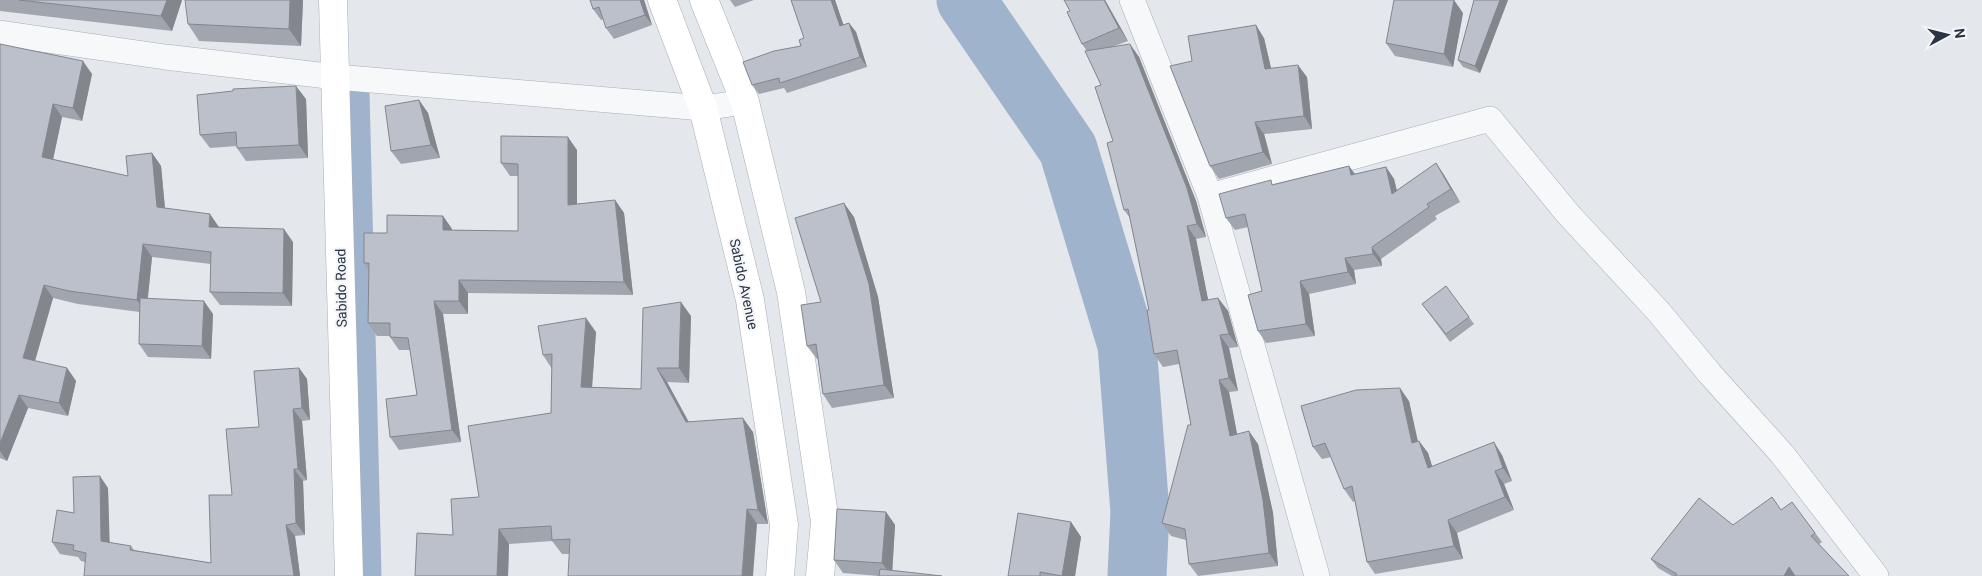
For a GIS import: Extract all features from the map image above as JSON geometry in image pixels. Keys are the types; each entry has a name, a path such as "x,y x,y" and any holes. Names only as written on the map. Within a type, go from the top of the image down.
{"street":[{"name":"Sabido Road","path":"333,0 349,576"},
{"name":"Sabido Avenue","path":"662,0 703,108 750,300 784,525 780,576"},
{"path":"704,0 745,102 791,292 825,522 820,576"},
{"path":"1132,0 1210,196 1317,576"},
{"path":"0,33 165,57 336,77 703,108 745,102"},
{"path":"1210,196 1490,119 1568,214 1658,311 1710,374 1782,454 1876,576"},
{"path":"750,300 791,292"},
{"path":"784,525 825,522"}],"building":[{"path":"19,0 167,0 161,16"},
{"path":"185,0 290,0 289,29 188,24"},
{"path":"590,0 640,0 645,15 606,28 599,7 593,9"},
{"path":"791,0 831,0 840,26 849,23 860,57 780,83 779,78 752,85 743,62 774,51 801,46 799,40 804,38"},
{"path":"1064,0 1104,0 1119,28 1082,44 1067,12 1070,11"},
{"path":"1394,0 1454,0 1444,54 1386,43"},
{"path":"1474,0 1500,0 1475,66 1458,60"},
{"path":"1256,25 1265,69 1298,65 1304,116 1255,122 1263,152 1210,166 1170,66 1192,61 1188,36"},
{"path":"0,44 83,61 73,108 53,104 42,157 128,176 126,156 152,153 157,207 210,214 209,227 284,229 283,293 210,292 211,252 143,244 137,300 69,291 44,285 23,358 67,368 59,403 19,395 0,443"},
{"path":"1130,44 1187,188 1197,224 1187,226 1202,301 1218,298 1229,334 1220,335 1229,378 1219,380 1230,436 1249,431 1263,500 1269,553 1189,564 1185,529 1162,523 1188,425 1191,425 1177,350 1154,354 1147,310 1149,310 1128,209 1124,210 1107,143 1113,141 1095,87 1101,85 1085,51"},
{"path":"296,86 299,145 237,148 236,132 200,135 197,95 233,91 233,89"},
{"path":"419,100 431,145 391,151 385,106"},
{"path":"501,136 568,137 568,205 615,200 624,282 459,280 459,301 434,301 452,430 390,437 386,399 417,395 408,338 390,337 390,323 368,323 369,263 364,263 364,233 387,233 387,215 443,216 443,230 518,231 518,164 501,163"},
{"path":"1436,163 1451,189 1427,204 1429,207 1372,247 1373,254 1345,258 1348,272 1300,281 1306,324 1258,331 1248,295 1262,291 1245,214 1226,218 1219,194 1271,180 1272,185 1349,166 1351,175 1386,167 1392,194"},
{"path":"844,203 869,284 884,385 823,394 816,344 807,346 801,305 821,302 795,218"},
{"path":"1446,286 1469,317 1446,334 1422,304"},
{"path":"140,298 204,301 202,346 139,344"},
{"path":"681,302 679,368 657,368 686,422 743,418 758,510 747,509 742,576 568,576 570,539 552,540 551,526 499,529 497,576 415,576 417,533 453,535 451,499 479,497 468,426 551,413 552,354 543,355 538,326 586,318 581,387 641,389 643,308"},
{"path":"299,368 302,408 293,409 298,469 294,469 296,523 286,525 294,576 84,576 86,553 73,550 74,545 52,542 57,510 74,513 73,477 100,476 101,541 131,546 130,550 211,563 209,495 232,495 226,429 259,427 254,371"},
{"path":"1400,388 1412,443 1419,441 1428,468 1494,442 1503,468 1495,471 1505,497 1448,520 1454,546 1367,562 1352,486 1344,489 1325,443 1313,447 1301,406 1356,390"},
{"path":"1772,497 1781,510 1792,502 1815,533 1811,536 1849,576 1795,576 1789,567 1784,576 1675,576 1677,574 1651,559 1699,498 1733,525"},
{"path":"837,509 886,512 882,563 834,560"},
{"path":"1018,513 1071,522 1062,576 1040,572 1040,576 1008,576"},
{"path":"880,569 942,576 879,576"}],"waterway":[{"path":"966,0 1068,149 1127,345 1140,512 1137,576"},
{"path":"352,92 364,576"}]}
